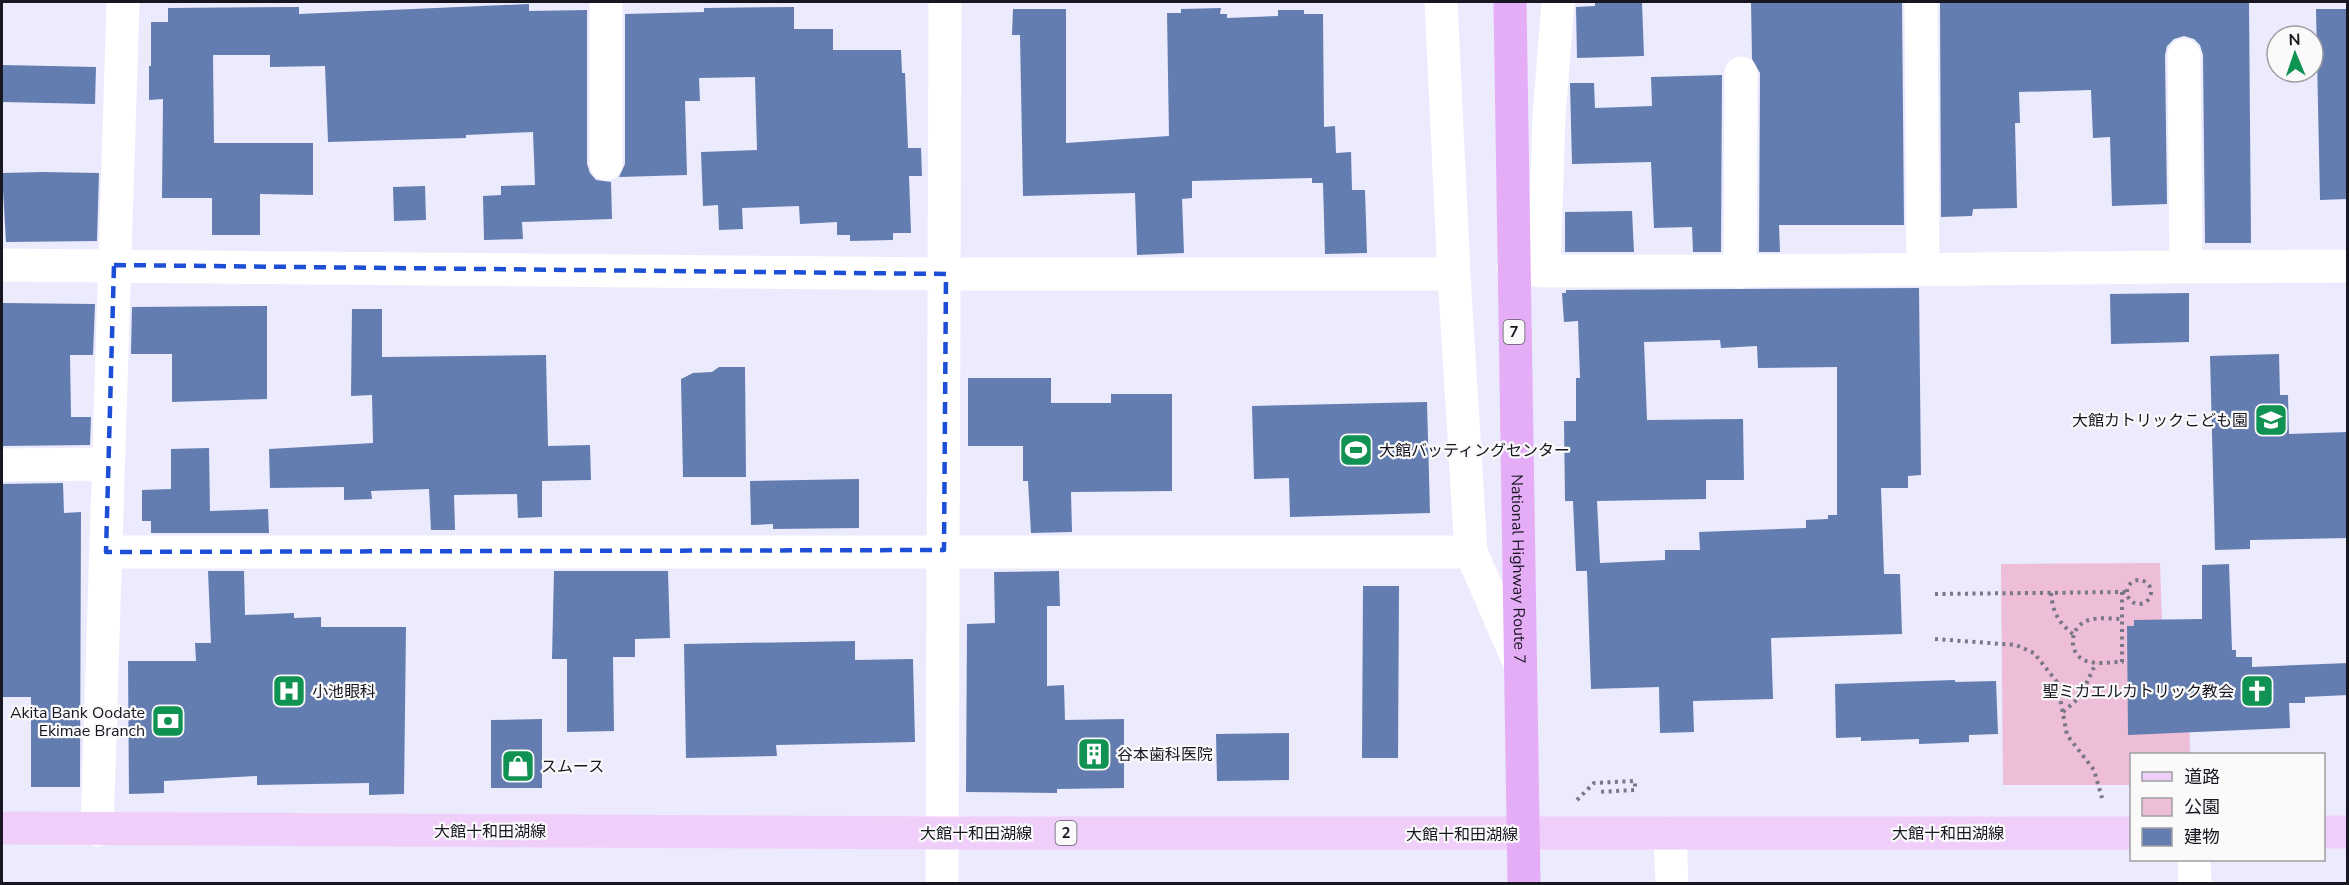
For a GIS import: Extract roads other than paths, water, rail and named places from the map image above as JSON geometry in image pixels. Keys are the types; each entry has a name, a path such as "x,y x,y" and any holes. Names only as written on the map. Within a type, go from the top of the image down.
{"highway":[{"name":"National Highway Route 7","path":"1510,2 1529,270 1520,662 1524,884"}],"main road":[{"name":"大館十和田湖線","path":"2,828 944,833 2130,833"},
{"path":"2325,832 2348,832"}],"street":[{"path":"97,830 123,2"},
{"path":"606,2 606,164"},
{"path":"942,884 946,273 945,2"},
{"path":"1441,2 1454,274 1471,552 1520,662"},
{"path":"1558,2 1549,116 1529,270 1740,272 1923,268 2348,266"},
{"path":"1921,2 1923,268"},
{"path":"2184,55 2186,266"},
{"path":"1740,272 1741,73"},
{"path":"2,265 946,273 1454,274"},
{"path":"2,465 108,464"},
{"path":"106,552 944,550 1471,552"},
{"path":"1670,833 1672,884"},
{"path":"2194,861 2194,884"}],"place":[{"name":"大館カトリックこども園","path":"2271,420"},
{"name":"大館バッティングセンター","path":"1356,450"},
{"name":"小池眼科","path":"289,691"},
{"name":"聖ミカエルカトリック教会","path":"2257,691"},
{"name":"Akita Bank Oodate Ekimae Branch","path":"168,721"},
{"name":"谷本歯科医院","path":"1094,754"},
{"name":"スムース","path":"518,766"}]}
